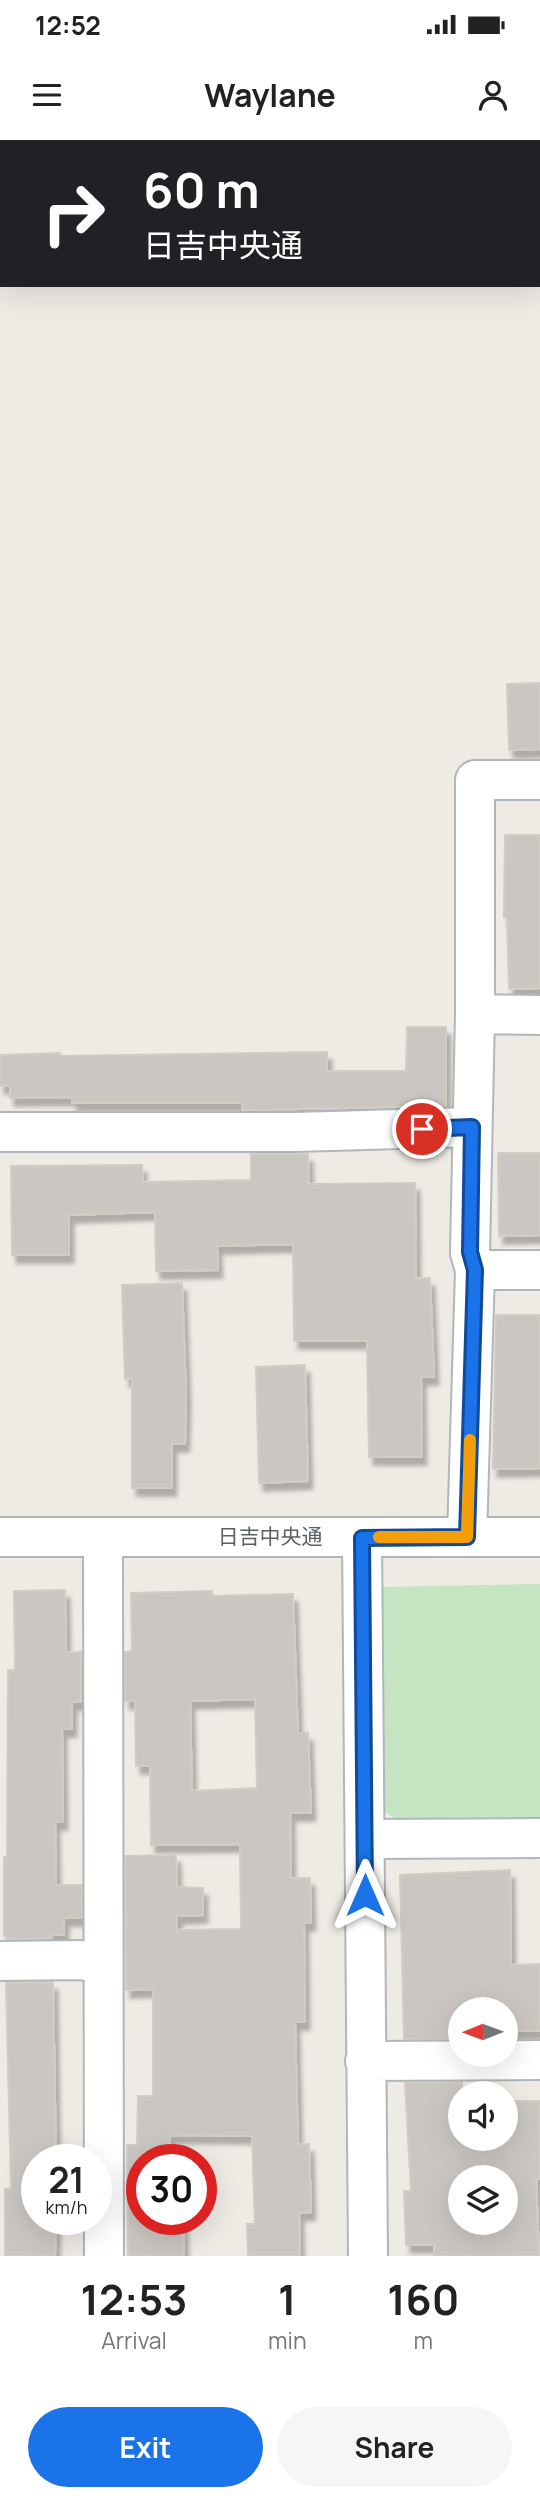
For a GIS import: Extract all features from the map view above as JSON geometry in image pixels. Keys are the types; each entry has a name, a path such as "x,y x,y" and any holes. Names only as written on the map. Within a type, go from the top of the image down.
{"street":[{"path":"467,1537 475,1270 470,1252 475,1014 475,780 540,780"},
{"path":"475,1014 540,1014"},
{"path":"0,1132 296,1132 472,1127"},
{"path":"475,1270 540,1270"},
{"name":"日吉中央通","path":"0,1537 540,1537"},
{"path":"103,1537 104,2256"},
{"path":"362,1538 368,2256"},
{"path":"365,1839 540,1838"},
{"path":"0,1961 81,1960 103,1964"},
{"path":"365,2061 540,2060"}],"green space":[{"path":"540,1584 540,1817 394,1818 384,1811 379,1587"}],"building":[{"path":"540,683 540,749 509,750 507,684"},
{"path":"505,835 540,835 540,988 509,989 507,917 504,917"},
{"path":"407,1027 446,1027 446,1106 250,1110 242,1109 242,1103 72,1103 72,1097 10,1098 10,1085 0,1086 0,1055 327,1052 327,1071 406,1071"},
{"path":"498,1153 540,1153 540,1235 499,1236"},
{"path":"251,1154 308,1154 309,1184 415,1183 416,1279 430,1278 434,1377 421,1377 422,1457 369,1457 367,1341 294,1341 293,1244 217,1246 218,1270 156,1271 155,1212 69,1215 69,1255 12,1255 11,1166 142,1165 143,1182 251,1180"},
{"path":"182,1283 185,1444 172,1444 172,1488 132,1488 132,1378 125,1379 122,1285"},
{"path":"496,1315 540,1315 540,1468 493,1469"},
{"path":"305,1365 308,1481 259,1483 256,1367"},
{"path":"65,1590 66,1653 81,1652 81,1702 72,1702 72,1729 62,1729 63,1822 55,1822 56,1885 82,1885 82,1918 64,1918 64,1935 52,1935 52,1938 6,1939 4,1857 7,1857 8,1670 15,1670 14,1591"},
{"path":"212,1591 212,1596 293,1594 298,1733 308,1733 311,1813 290,1813 291,1878 310,1878 311,1923 304,1923 305,2022 295,2022 298,2145 309,2144 311,2212 299,2213 300,2256 248,2256 247,2224 255,2224 252,2136 170,2135 170,2144 137,2144 138,2096 153,2096 153,1989 126,1990 125,1856 176,1855 177,1887 203,1888 203,1915 177,1916 177,1930 241,1929 240,1844 151,1845 150,1766 136,1766 135,1701 125,1701 125,1652 132,1651 131,1593","holes":["255,1699 257,1788 192,1791 190,1701"]},
{"path":"510,1870 511,1965 540,1964 540,2031 518,2031 518,1997 448,1997 448,2039 404,2039 400,1875"},
{"path":"53,1982 56,2144 21,2144 21,2235 56,2235 55,2256 5,2256 5,2189 11,2189 6,1983"},
{"path":"448,2082 448,2151 518,2151 518,2101 540,2101 540,2179 536,2179 539,2256 434,2256 434,2245 406,2245 404,2191 411,2191 405,2083"},
{"path":"128,2235 183,2235 184,2256 128,2256"}],"slow traffic":[{"path":"379,1537 467,1537 470,1440"}],"route":[{"path":"365,1895 362,1538 467,1537 475,1270 470,1252 472,1127 422,1129"}]}
